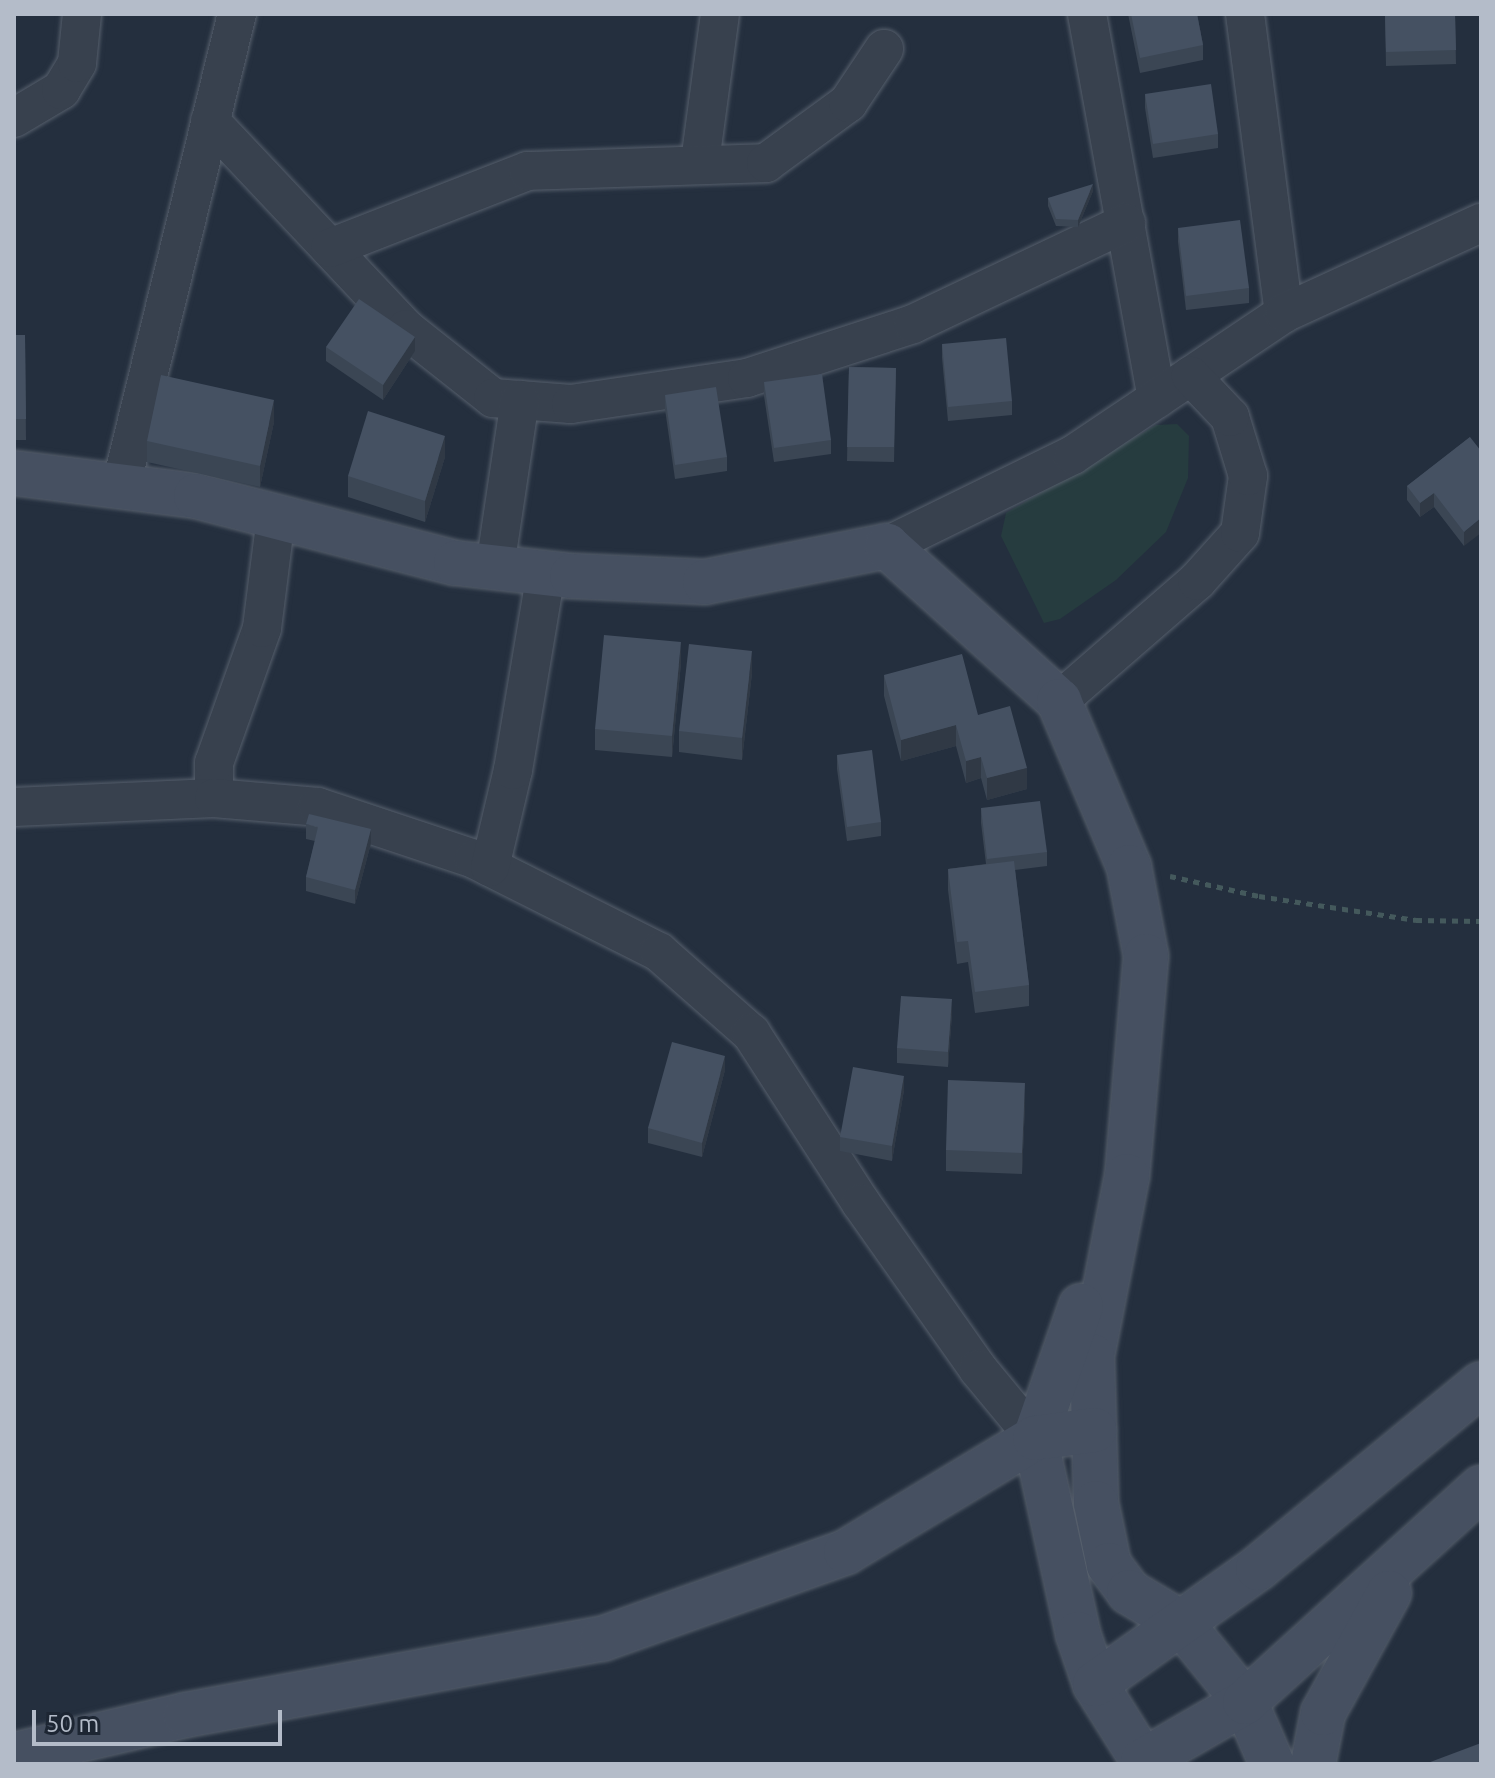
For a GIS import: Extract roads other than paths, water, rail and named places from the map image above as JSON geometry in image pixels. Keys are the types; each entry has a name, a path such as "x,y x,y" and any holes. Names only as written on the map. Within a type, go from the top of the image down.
{"street":[{"path":"14,118 61,90 77,63 82,14"},
{"path":"121,486 237,14"},
{"path":"700,162 720,14"},
{"path":"1087,14 1157,399"},
{"path":"1245,14 1284,313"},
{"path":"330,248 528,171 700,162 766,163 848,103 884,49"},
{"path":"210,121 406,329 493,398 571,404 747,378 913,324 1126,223"},
{"path":"14,473 196,496 456,563 546,573 705,582 887,546 1073,455 1284,313 1481,223"},
{"path":"1059,701 1197,581 1240,533 1248,476 1230,417 1191,376"},
{"path":"495,567 520,400"},
{"path":"214,798 214,763 262,628 276,517"},
{"path":"887,546 1059,701 1129,867 1146,956 1127,1176 1092,1356 1096,1503 1109,1565 1129,1592 1181,1623 1245,1702 1272,1764"},
{"path":"490,867 513,770 546,573"},
{"path":"15,808 214,798 318,807 490,867 659,952 751,1033 933,1305 1035,1438 1078,1634 1095,1684 1144,1762 1245,1702 1481,1488"},
{"path":"1035,1438 1127,1176"},
{"path":"1095,1684 1258,1568 1481,1384"},
{"path":"14,1755 186,1715 602,1639 846,1552 1035,1438 1094,1430"},
{"path":"1313,1764 1323,1713 1415,1550"}]}
